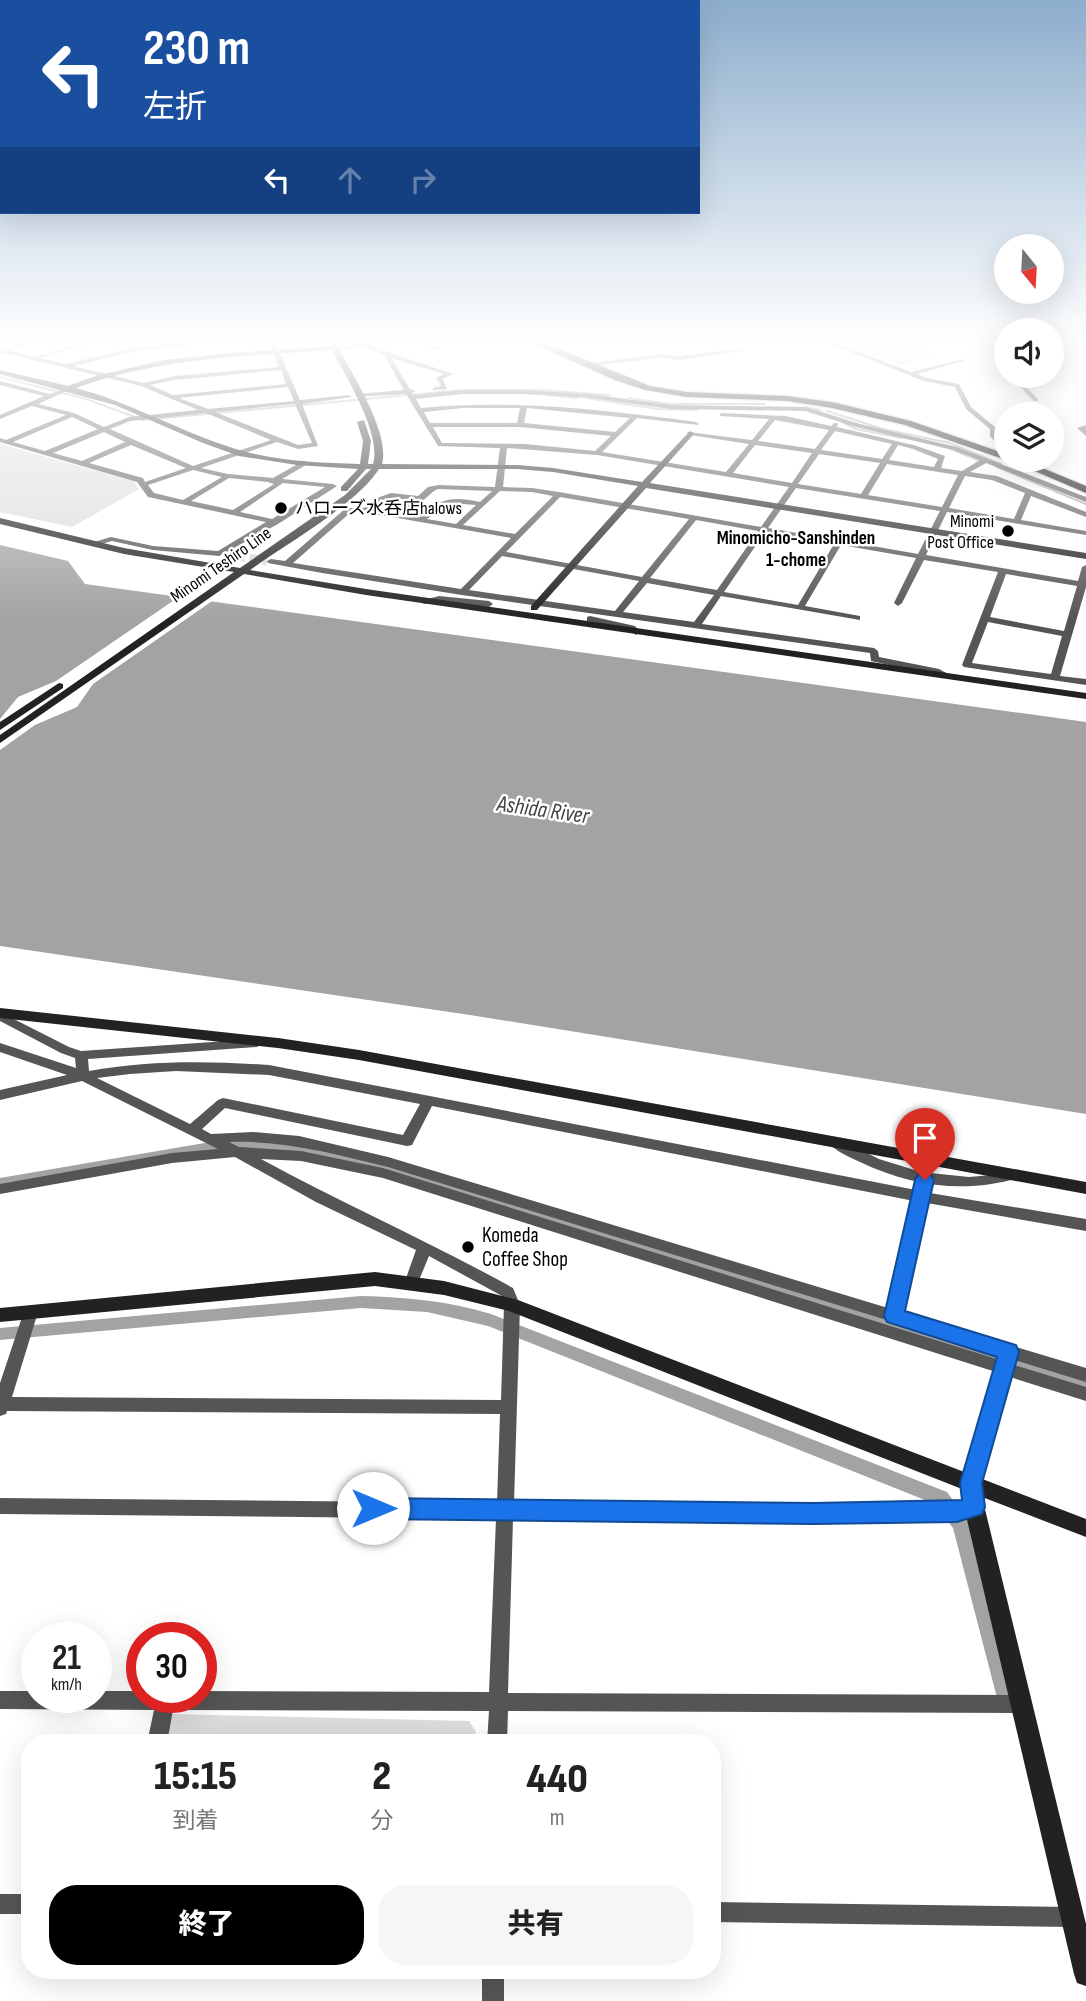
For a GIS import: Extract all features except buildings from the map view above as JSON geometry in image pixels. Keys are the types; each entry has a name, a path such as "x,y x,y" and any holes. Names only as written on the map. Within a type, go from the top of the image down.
{"main road":[{"path":"944,433 994,452"},
{"path":"1043,472 1086,490"}],"street":[{"path":"3,441 22,433"},
{"path":"46,453 90,433"},
{"path":"113,433 193,468 276,483 333,486 219,554"},
{"path":"186,433 239,453 303,463 502,466 565,471 1086,556"},
{"path":"261,433 298,447 316,445 311,433"},
{"path":"364,465 369,448 367,433"},
{"path":"376,465 380,450 378,433"},
{"path":"433,433 440,445 504,446 597,453 1086,533"},
{"path":"608,433 615,434"},
{"path":"536,606 690,433"},
{"path":"693,433 993,478 1086,514"},
{"path":"728,474 761,433"},
{"path":"697,625 831,433"},
{"path":"852,433 915,447 942,458 936,470"},
{"path":"895,433 941,443 1086,500"},
{"path":"597,453 615,434"},
{"path":"145,484 277,440"},
{"path":"3,441 140,480 151,495 275,522"},
{"path":"84,463 131,442"},
{"path":"863,496 895,444"},
{"path":"458,526 499,488 504,446"},
{"path":"898,603 962,474 986,460"},
{"path":"234,513 303,463"},
{"name":"Minomi Teshiro Line","path":"0,740 335,496 352,482 364,465"},
{"name":"Minomi Teshiro Line","path":"244,570 348,497 367,479 376,465"},
{"path":"185,502 228,476"},
{"path":"400,516 438,487 499,488 559,494 1084,584"},
{"path":"1017,521 1029,492"},
{"path":"462,592 559,494"},
{"path":"366,510 382,495 421,499"},
{"path":"421,520 443,501 452,499 481,504"},
{"path":"287,564 349,510 366,510 518,537"},
{"path":"616,615 695,517"},
{"path":"0,521 228,574 244,570 424,601 1086,696"},
{"path":"97,544 111,539 153,548 236,556"},
{"path":"800,608 840,541"},
{"path":"502,554 857,618"},
{"path":"271,561 536,606 632,628 636,632"},
{"path":"1055,678 1084,584 1086,567"},
{"path":"1003,571 967,666 1086,682"},
{"name":"Minomi Teshiro Line","path":"0,727 228,574"},
{"path":"424,601 439,599 536,606 697,625 874,651 874,659 936,671 946,676"},
{"path":"985,619 1067,635"},
{"path":"0,1014 278,1042 1086,1188"},
{"path":"0,1014 65,1050 81,1055 278,1042"},
{"path":"0,1047 83,1076 508,1292 512,1306 497,1734"},
{"path":"81,1055 83,1076"},
{"path":"0,1096 83,1076 164,1069 269,1070 923,1197 1086,1225"},
{"path":"192,1130 223,1103 407,1141 428,1102"},
{"path":"211,1141 227,1137 262,1138 326,1145 503,1196 894,1316 1086,1394"},
{"path":"835,1142 849,1151 925,1180 999,1179 1013,1174"},
{"path":"0,1189 172,1158 234,1151 301,1156 383,1174 1007,1360 1086,1375"},
{"path":"894,1316 925,1180"},
{"path":"412,1281 424,1248"},
{"path":"0,1315 349,1281 412,1281 458,1290 512,1306 1086,1528"},
{"path":"30,1312 1,1407 509,1407"},
{"path":"1007,1360 971,1483 974,1507 1086,1974"},
{"path":"0,1506 814,1514 957,1512 974,1507"},
{"path":"0,1700 126,1702"},
{"path":"217,1702 1020,1704"},
{"path":"159,1734 163,1713"},
{"path":"0,1904 21,1904"},
{"path":"721,1912 1072,1917"},
{"path":"493,1979 493,2001"}],"shaded area":[{"path":"0,444 133,481 139,489 72,527 0,512"},
{"path":"171,1714 469,1721 476,1732 476,1734 163,1734"}],"water":[{"name":"Ashida River","path":"0,545 68,561 85,584 1086,722 1086,1114 470,1015 0,946"}],"pier":[{"path":"183,594 215,599 93,684 77,707 35,725 0,750 0,719 18,697 56,681"}],"waterway":[{"path":"878,433 902,438"},
{"path":"904,433 950,443 994,461"},
{"path":"951,449 978,460"},
{"path":"1009,472 1086,504"},
{"path":"0,1183 222,1145 262,1144 325,1152 447,1185 1086,1383"},
{"path":"0,1334 361,1302 427,1306 491,1320 941,1498 961,1524 1005,1694"}],"tunnel":[{"path":"236,556 267,561"}],"place":[{"name":"ハローズ水呑店halows","path":"281,508"},
{"name":"Minomi Post Office","path":"1008,531"},
{"name":"Komeda Coffee Shop","path":"468,1247"}],"district":[{"name":"Minomicho-Sanshinden 1-chome","path":"796,549"}],"route":[{"path":"373,1508 814,1514 957,1512 974,1507 971,1483 1009,1352 894,1316 925,1180"}]}
